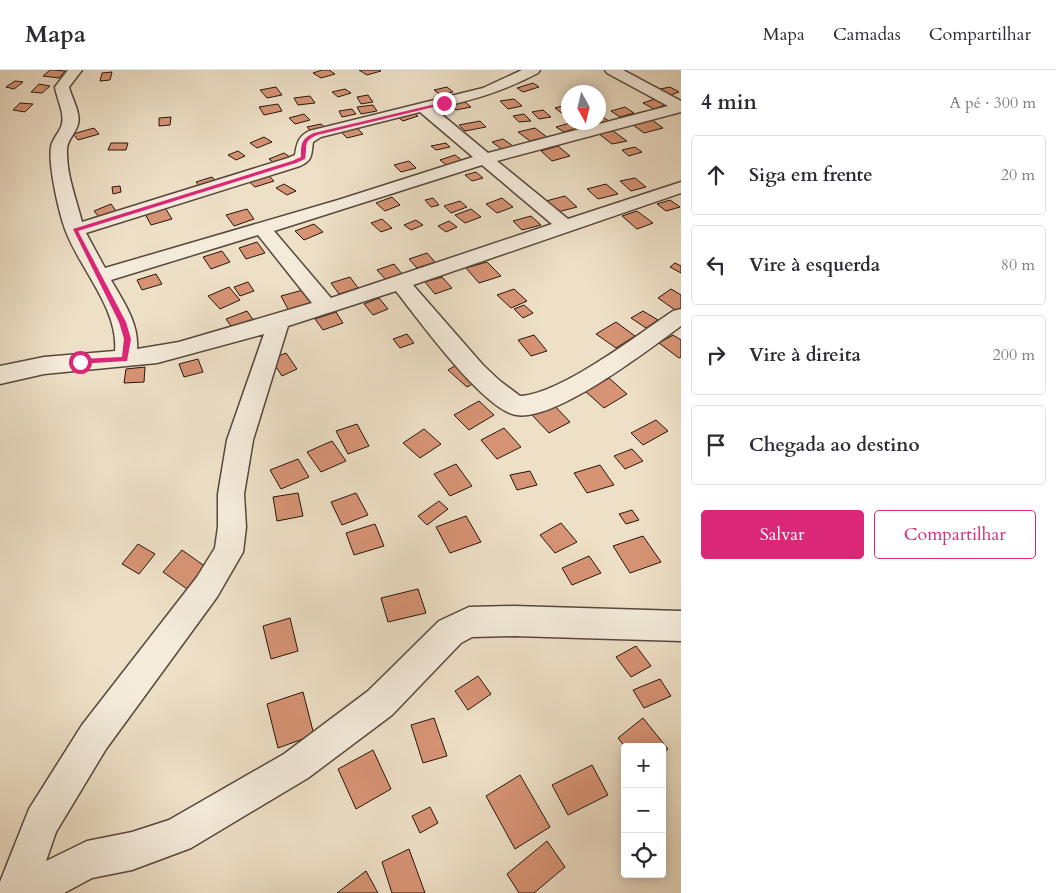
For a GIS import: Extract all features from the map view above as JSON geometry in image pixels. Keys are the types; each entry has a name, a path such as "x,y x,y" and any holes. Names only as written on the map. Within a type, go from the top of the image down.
{"street":[{"path":"75,70 62,87 65,102 71,114 70,125 60,146 59,162 75,230 123,322 127,339 125,359"},
{"path":"75,230 294,162 303,158 303,143 306,138 315,134 488,91 533,70"},
{"path":"612,70 681,107"},
{"path":"423,107 446,124 484,159 564,224"},
{"path":"100,276 344,204 484,159 681,107"},
{"path":"0,375 14,371 80,362 125,359 177,350 400,283 564,224 681,187"},
{"path":"262,228 326,306"},
{"path":"400,283 499,396 516,406 533,406 570,388 681,316"},
{"path":"15,893 42,822 94,736 207,587 228,552 232,527 231,494 240,440 279,320"},
{"path":"31,893 40,885 87,860 132,851 178,834 296,766 380,703 450,632 469,622 514,621 681,626"}],"building":[{"path":"50,70 65,71 59,78 43,76"},
{"path":"329,70 335,74 321,78 313,73"},
{"path":"359,70 380,70 381,71 367,75"},
{"path":"112,72 110,80 100,81 102,73"},
{"path":"15,81 23,82 14,89 6,87"},
{"path":"533,83 539,87 523,92 517,88"},
{"path":"39,84 50,86 42,93 31,92"},
{"path":"276,87 282,95 267,98 260,90"},
{"path":"447,87 453,92 441,95 434,90"},
{"path":"670,87 679,92 670,95 660,89"},
{"path":"345,89 351,93 338,97 332,92"},
{"path":"368,95 373,102 361,104 357,97"},
{"path":"310,96 315,103 298,105 294,98"},
{"path":"514,99 522,106 508,109 500,101"},
{"path":"655,99 665,105 654,109 643,103"},
{"path":"465,102 471,107 456,110 450,105"},
{"path":"20,103 33,104 25,112 13,110"},
{"path":"278,104 282,111 264,115 259,107"},
{"path":"373,105 377,111 361,114 357,107"},
{"path":"561,106 561,112 555,108"},
{"path":"625,107 634,113 620,117 611,111"},
{"path":"352,109 356,114 342,117 339,111"},
{"path":"543,110 551,117 539,119 532,112"},
{"path":"411,111 418,116 403,121 396,116"},
{"path":"304,114 310,120 295,124 289,118"},
{"path":"524,114 531,121 519,122 513,116"},
{"path":"171,117 170,125 159,126 159,118"},
{"path":"652,120 663,128 644,133 633,125"},
{"path":"480,121 486,127 465,131 459,125"},
{"path":"321,124 327,129 313,133 307,127"},
{"path":"561,126 561,130 570,130 564,132 556,127"},
{"path":"94,128 99,134 78,140 73,134"},
{"path":"357,128 363,134 347,138 341,132"},
{"path":"535,128 547,137 530,141 518,132"},
{"path":"613,131 627,141 612,144 599,134"},
{"path":"264,137 272,142 257,148 250,143"},
{"path":"503,139 513,146 503,150 492,142"},
{"path":"111,143 128,143 126,150 108,150"},
{"path":"446,143 450,147 436,150 431,146"},
{"path":"558,146 570,156 552,161 541,151"},
{"path":"635,147 642,152 629,156 622,150"},
{"path":"238,151 245,156 236,160 228,155"},
{"path":"284,153 293,159 278,166 269,159"},
{"path":"455,155 463,161 448,166 440,160"},
{"path":"409,161 416,168 401,172 394,165"},
{"path":"476,172 483,178 472,181 465,175"},
{"path":"266,173 274,181 255,187 246,179"},
{"path":"212,177 218,183 202,189 196,182"},
{"path":"635,178 646,187 631,191 620,181"},
{"path":"284,184 296,191 287,195 276,188"},
{"path":"606,184 618,194 598,199 587,189"},
{"path":"120,186 121,192 113,194 112,187"},
{"path":"565,196 577,207 558,212 546,201"},
{"path":"392,197 400,205 385,211 376,203"},
{"path":"433,198 439,205 431,207 425,200"},
{"path":"502,198 513,207 497,213 486,204"},
{"path":"670,200 680,207 666,211 657,204"},
{"path":"460,201 467,207 451,213 444,206"},
{"path":"111,204 116,211 99,217 94,211"},
{"path":"164,206 172,219 151,225 144,212"},
{"path":"247,209 254,219 234,226 226,215"},
{"path":"471,209 481,217 465,223 455,215"},
{"path":"637,211 653,223 637,229 622,216"},
{"path":"531,216 541,225 522,230 513,221"},
{"path":"382,219 392,228 381,232 371,223"},
{"path":"416,220 423,225 411,230 404,225"},
{"path":"449,221 457,227 446,232 438,226"},
{"path":"314,224 323,232 304,240 295,231"},
{"path":"257,242 265,253 246,259 239,248"},
{"path":"222,251 230,262 211,269 203,257"},
{"path":"427,253 435,262 417,268 409,259"},
{"path":"487,262 501,276 479,283 466,268"},
{"path":"675,263 681,266 681,273 670,267"},
{"path":"394,264 403,275 386,280 377,270"},
{"path":"156,274 162,284 142,290 137,280"},
{"path":"350,277 358,288 339,294 331,283"},
{"path":"442,277 452,288 435,294 425,282"},
{"path":"248,282 254,291 240,296 234,287"},
{"path":"229,287 240,300 220,309 208,296"},
{"path":"514,289 527,301 511,308 497,295"},
{"path":"671,289 681,295 681,310 678,312 658,298"},
{"path":"303,290 312,304 289,311 281,296"},
{"path":"379,298 388,309 373,315 364,304"},
{"path":"524,305 533,313 523,318 514,309"},
{"path":"247,311 254,321 233,329 226,319"},
{"path":"643,311 658,320 646,328 631,318"},
{"path":"336,312 343,323 323,330 315,319"},
{"path":"616,322 635,336 616,348 596,334"},
{"path":"407,334 414,343 400,348 393,339"},
{"path":"534,335 547,351 531,356 518,340"},
{"path":"673,335 681,340 681,357 679,358 659,343"},
{"path":"286,353 297,369 282,376 271,359"},
{"path":"198,359 203,372 184,377 179,364"},
{"path":"460,363 480,380 467,387 448,370"},
{"path":"145,367 144,382 124,383 126,369"},
{"path":"609,378 627,394 604,408 585,391"},
{"path":"479,401 494,415 469,430 454,415"},
{"path":"552,403 570,422 549,433 531,414"},
{"path":"656,420 668,431 643,445 631,433"},
{"path":"357,424 369,446 348,454 336,431"},
{"path":"504,428 521,447 497,459 481,440"},
{"path":"424,429 441,444 420,458 403,443"},
{"path":"332,441 346,461 321,472 307,452"},
{"path":"632,449 643,461 625,469 614,456"},
{"path":"298,459 309,477 281,489 270,470"},
{"path":"456,464 472,486 450,496 434,474"},
{"path":"600,465 614,485 587,493 574,473"},
{"path":"530,471 537,485 517,490 510,475"},
{"path":"298,493 303,516 277,521 273,497"},
{"path":"356,493 368,515 342,525 331,502"},
{"path":"439,501 448,509 427,525 418,516"},
{"path":"632,510 639,520 626,524 619,514"},
{"path":"466,516 481,542 450,553 436,527"},
{"path":"561,523 577,542 555,553 540,535"},
{"path":"375,524 384,546 354,555 346,533"},
{"path":"643,536 661,562 630,573 613,546"},
{"path":"138,544 155,554 139,574 122,564"},
{"path":"182,550 206,567 187,589 163,572"},
{"path":"589,556 601,573 572,585 562,568"},
{"path":"418,589 426,613 388,622 381,598"},
{"path":"290,618 298,651 271,659 263,626"},
{"path":"636,646 651,666 631,677 616,657"},
{"path":"478,676 491,694 468,710 455,691"},
{"path":"660,679 671,696 644,708 633,690"},
{"path":"303,692 314,735 278,748 267,704"},
{"path":"434,718 447,756 423,763 411,725"},
{"path":"643,718 663,743 622,743 618,738"},
{"path":"373,750 391,789 356,809 338,769"},
{"path":"592,765 608,795 568,815 552,785"},
{"path":"520,775 550,827 515,849 486,796"},
{"path":"430,807 438,823 420,833 412,816"},
{"path":"547,841 565,867 534,893 519,893 507,874"},
{"path":"409,849 425,893 392,893 382,862"},
{"path":"366,871 378,893 337,893"}],"route":[{"path":"80,362 125,359 127,339 123,322 104,282 75,230 294,162 303,158 303,143 306,138 315,134 444,103"}]}
